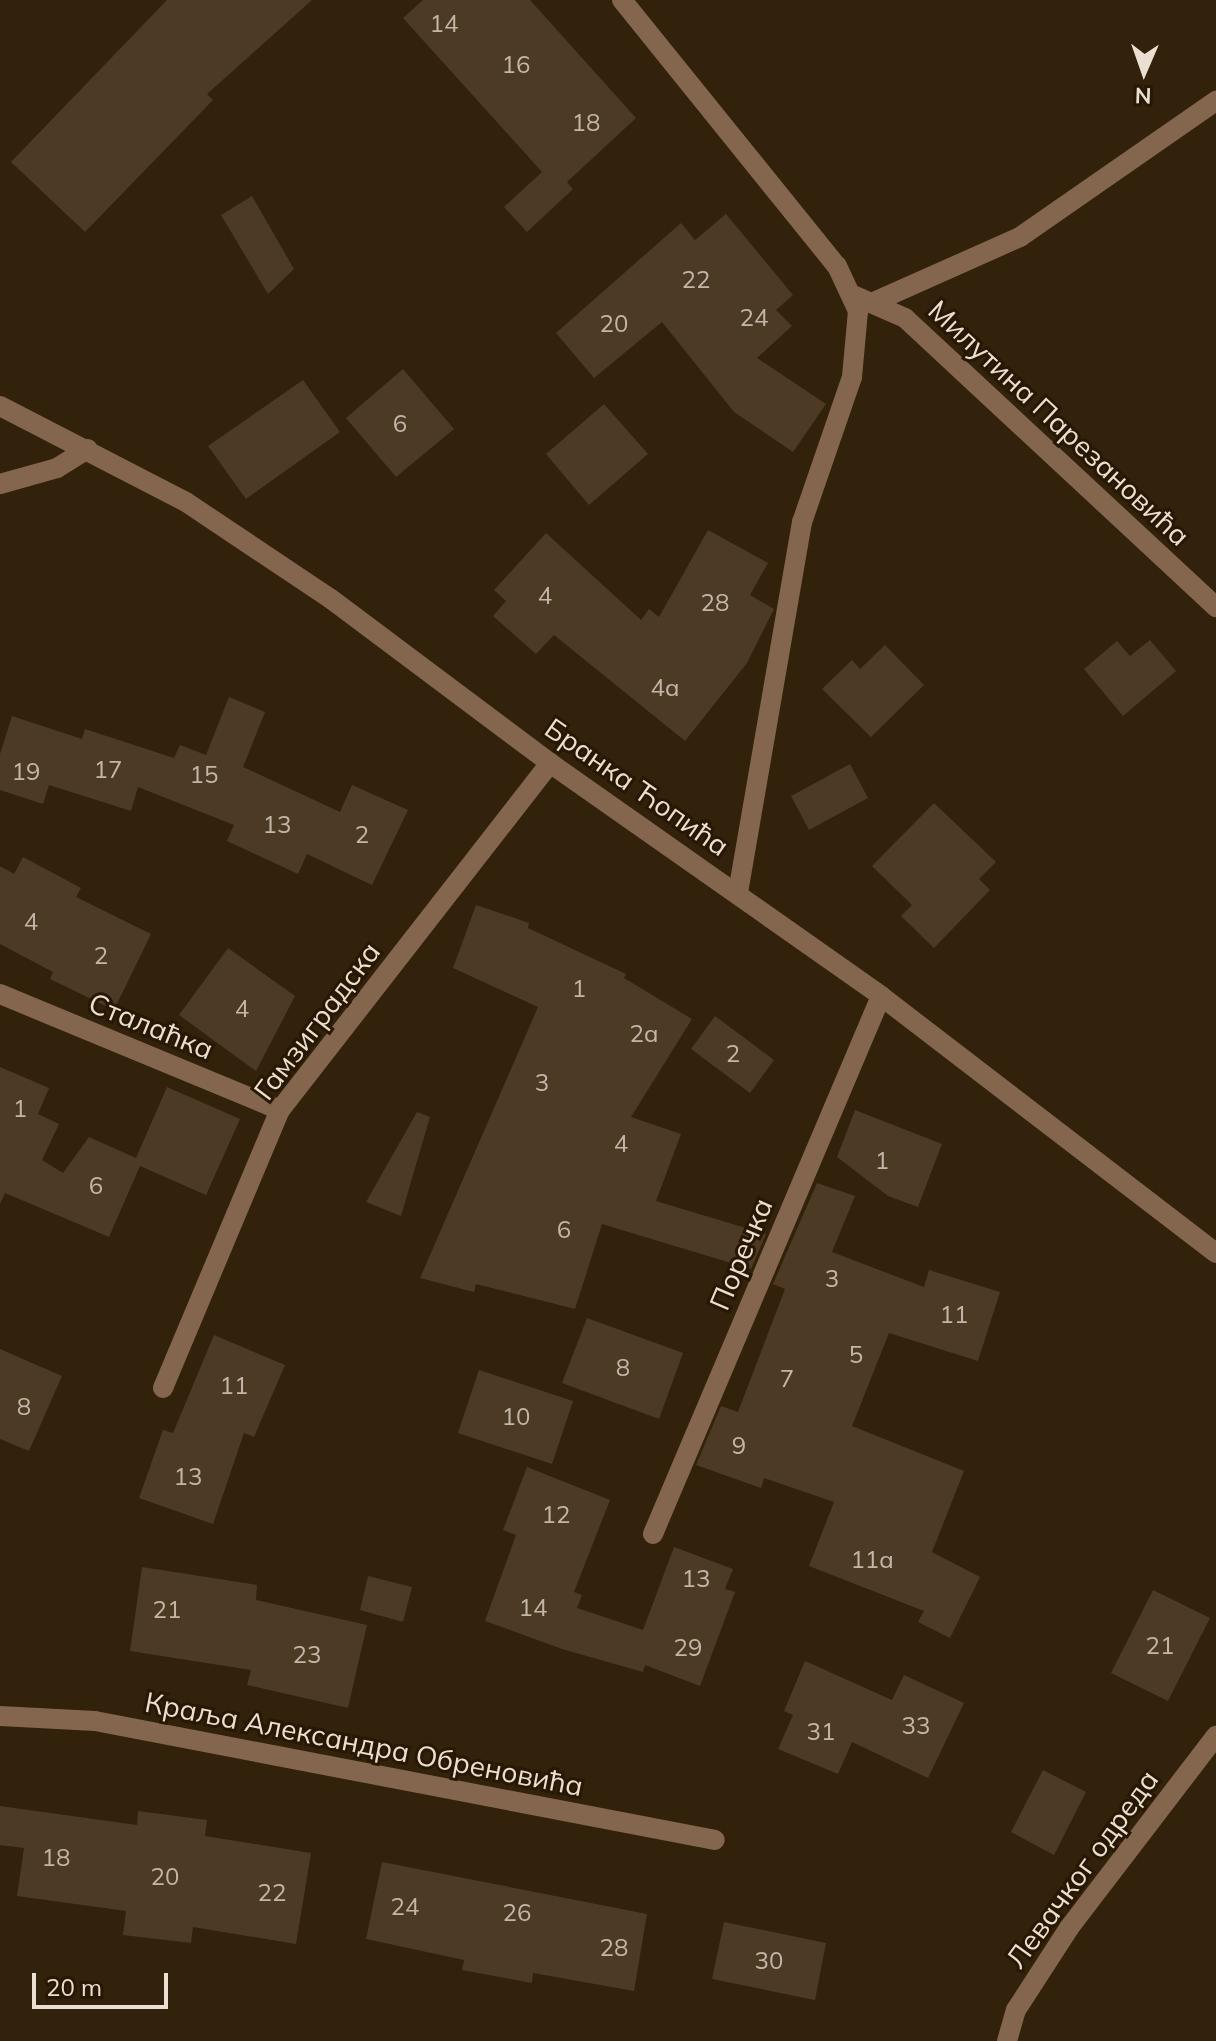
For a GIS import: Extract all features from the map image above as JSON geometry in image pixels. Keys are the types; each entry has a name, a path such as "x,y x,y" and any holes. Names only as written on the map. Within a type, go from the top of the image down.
{"street":[{"name":"Милутина Парезановића","path":"622,0 865,299 905,318 1216,607"},
{"path":"738,892 802,522 856,356 865,299 1020,237 1216,101"},
{"name":"Бранка Ћопића","path":"0,406 186,502 331,599 550,763 738,892 881,996 1216,1253"},
{"path":"0,484 57,468 88,449"},
{"name":"Гамзиградска","path":"163,1388 280,1110 550,763"},
{"name":"Сталаћка","path":"0,994 280,1110"},
{"name":"Поречка","path":"653,1534 881,996"},
{"name":"Краља Александра Обреновића","path":"0,1716 95,1721 715,1840"},
{"name":"Левачког одреда","path":"1007,2041 1016,2010 1069,1928 1216,1736"}],"building":[{"path":"167,0 312,0 207,94 213,100 85,232 11,162"},
{"path":"423,0 530,0 636,118 567,182 573,189 527,232 504,207 542,172 403,18"},
{"path":"252,196 294,269 268,294 221,215"},
{"path":"726,214 793,295 776,310 792,326 757,358 826,404 793,452 734,412 662,322 594,378 556,333 681,223 695,240"},
{"path":"403,369 454,429 396,477 346,418"},
{"path":"303,380 340,432 246,499 208,446"},
{"path":"604,404 648,454 589,505 546,454"},
{"path":"708,530 768,563 750,595 774,609 747,663 685,741 554,635 536,654 493,616 506,601 494,590 546,533 641,620 649,609 659,617"},
{"path":"1150,640 1176,671 1123,716 1084,669 1117,641 1130,656"},
{"path":"885,645 924,685 871,737 822,689 852,660 860,669"},
{"path":"229,697 265,712 243,767 340,812 352,785 408,810 372,885 307,854 298,874 227,841 234,825 138,787 131,811 49,785 43,804 0,790 0,754 12,716 82,739 85,729 174,758 180,745 206,755"},
{"path":"850,764 868,798 809,830 791,796"},
{"path":"934,803 996,862 979,879 990,890 934,948 901,916 912,905 872,866"},
{"path":"23,857 81,888 76,897 151,934 114,1010 50,979 53,972 0,944 0,866 14,874"},
{"path":"476,905 529,923 528,928 626,974 624,978 692,1019 631,1117 681,1134 656,1201 766,1234 751,1269 602,1224 575,1309 476,1284 474,1292 420,1278 538,1007 453,968"},
{"path":"228,948 295,996 256,1071 179,1015"},
{"path":"715,1016 774,1060 750,1093 691,1049"},
{"path":"0,1067 49,1088 38,1114 59,1124 42,1160 63,1173 89,1137 136,1158 167,1087 240,1119 206,1195 140,1166 109,1237 5,1193 0,1204"},
{"path":"855,1110 942,1144 918,1207 888,1196 837,1157"},
{"path":"417,1112 430,1117 401,1216 366,1202"},
{"path":"817,1183 855,1196 832,1252 924,1287 929,1270 1000,1292 978,1361 889,1333 852,1426 964,1471 932,1552 980,1577 950,1638 918,1622 924,1611 809,1566 834,1502 764,1478 761,1488 696,1465 721,1406 738,1412 785,1289 773,1284"},
{"path":"587,1318 683,1353 659,1419 562,1383"},
{"path":"214,1335 285,1365 254,1437 244,1433 213,1524 139,1498 163,1430 173,1433"},
{"path":"0,1349 62,1376 29,1451 0,1439"},
{"path":"479,1370 573,1401 552,1464 458,1433"},
{"path":"527,1467 610,1500 574,1592 582,1595 577,1608 643,1630 674,1547 733,1569 725,1589 735,1592 700,1686 645,1665 643,1672 562,1649 485,1621 516,1535 503,1530"},
{"path":"142,1567 257,1585 256,1600 367,1625 348,1708 247,1685 251,1670 130,1651"},
{"path":"368,1576 412,1587 403,1622 360,1610"},
{"path":"1153,1590 1210,1618 1168,1701 1111,1673"},
{"path":"805,1661 892,1700 904,1675 964,1703 928,1778 852,1742 838,1774 778,1749 793,1715 784,1711"},
{"path":"1043,1770 1086,1792 1054,1855 1011,1832"},
{"path":"0,1806 137,1825 138,1811 207,1820 205,1836 311,1853 296,1944 193,1927 191,1943 123,1935 126,1911 17,1896 24,1848 0,1845"},
{"path":"382,1862 647,1914 634,1991 533,1973 532,1983 462,1970 464,1960 366,1939"},
{"path":"724,1922 826,1943 815,2000 712,1979"}]}
